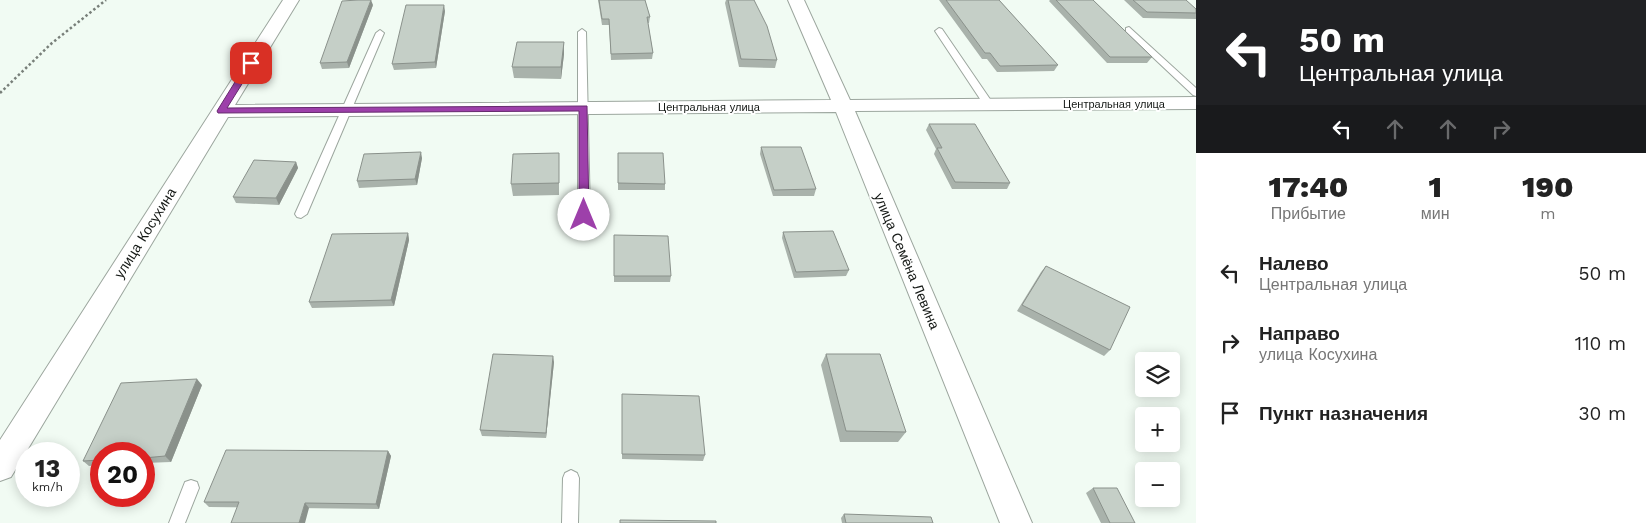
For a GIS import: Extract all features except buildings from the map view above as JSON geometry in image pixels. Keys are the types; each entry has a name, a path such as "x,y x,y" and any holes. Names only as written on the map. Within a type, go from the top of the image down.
{"street":[{"name":"улица Косухина","path":"0,467 291,0"},
{"name":"улица Семёна Левина","path":"796,0 843,106 1016,523"},
{"name":"Центральная улица","path":"221,111 1196,103"}],"lane":[{"path":"1129,30 1196,93"},
{"path":"939,31 989,105"},
{"path":"301,214 348,110 380,32"},
{"path":"582,32 584,215"},
{"path":"570,523 571,478"},
{"path":"177,523 191,488"}],"path":[{"path":"0,93 52,42 106,0"}],"route":[{"path":"251,63 221,111 584,108 584,215"}]}
